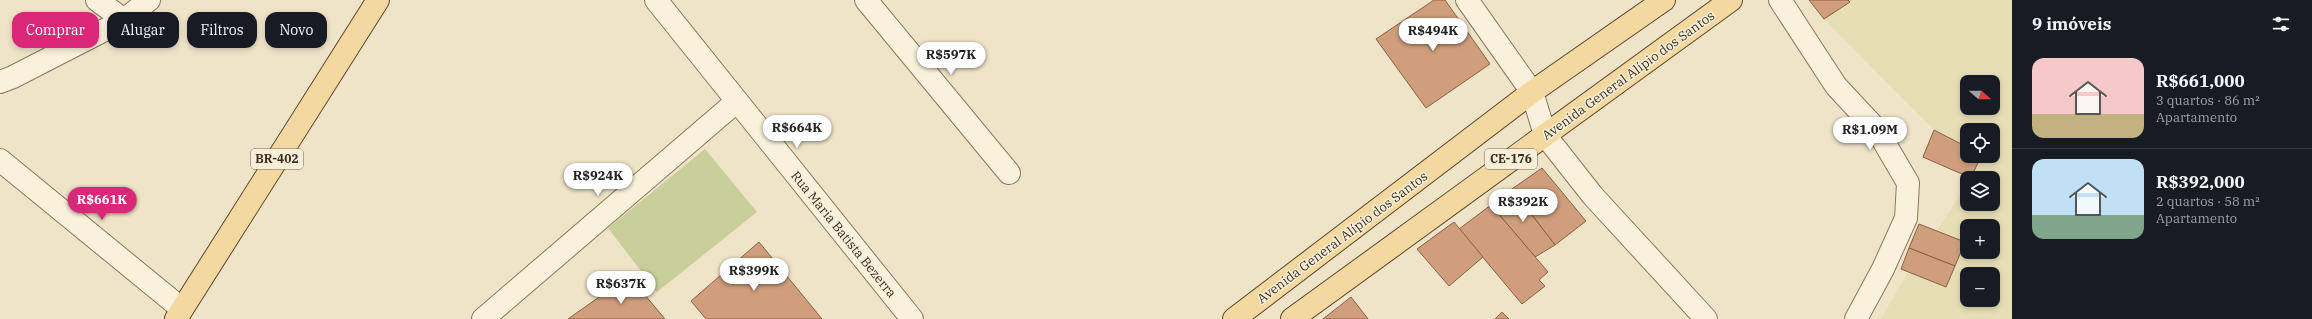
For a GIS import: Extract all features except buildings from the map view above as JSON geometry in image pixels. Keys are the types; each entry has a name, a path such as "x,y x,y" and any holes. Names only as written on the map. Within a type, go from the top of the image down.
{"main road":[{"name":"BR-402","path":"179,314 378,0"},
{"name":"Avenida General Alípio dos Santos","path":"1234,319 1532,92 1664,0"},
{"name":"Avenida General Alípio dos Santos","path":"1292,319 1731,0"}],"street":[{"path":"97,0 113,12"},
{"path":"134,12 149,0"},
{"name":"Rua Maria Batista Bezerra","path":"656,0 700,52 736,102 912,319"},
{"path":"866,0 1009,173"},
{"path":"1467,0 1532,92 1546,135 1593,196 1706,319"},
{"path":"1780,0 1836,86 1877,130 1908,183 1906,218 1883,269 1856,319"},
{"path":"0,82 14,77 107,29"},
{"path":"483,319 736,102"},
{"path":"0,160 179,314"}],"shaded area":[{"path":"1848,0 2012,0 2012,319 1881,319 1908,272 1946,287 1960,254 1960,259 2000,259 2000,219 1960,219 1960,240 1937,231 1960,195 1960,211 2000,211 2000,171 1974,171 1978,163 2000,163 2000,123 1960,123 1960,143 1934,130 1824,19 1849,2"}],"green space":[{"path":"705,149 757,212 657,292 608,228"}]}
